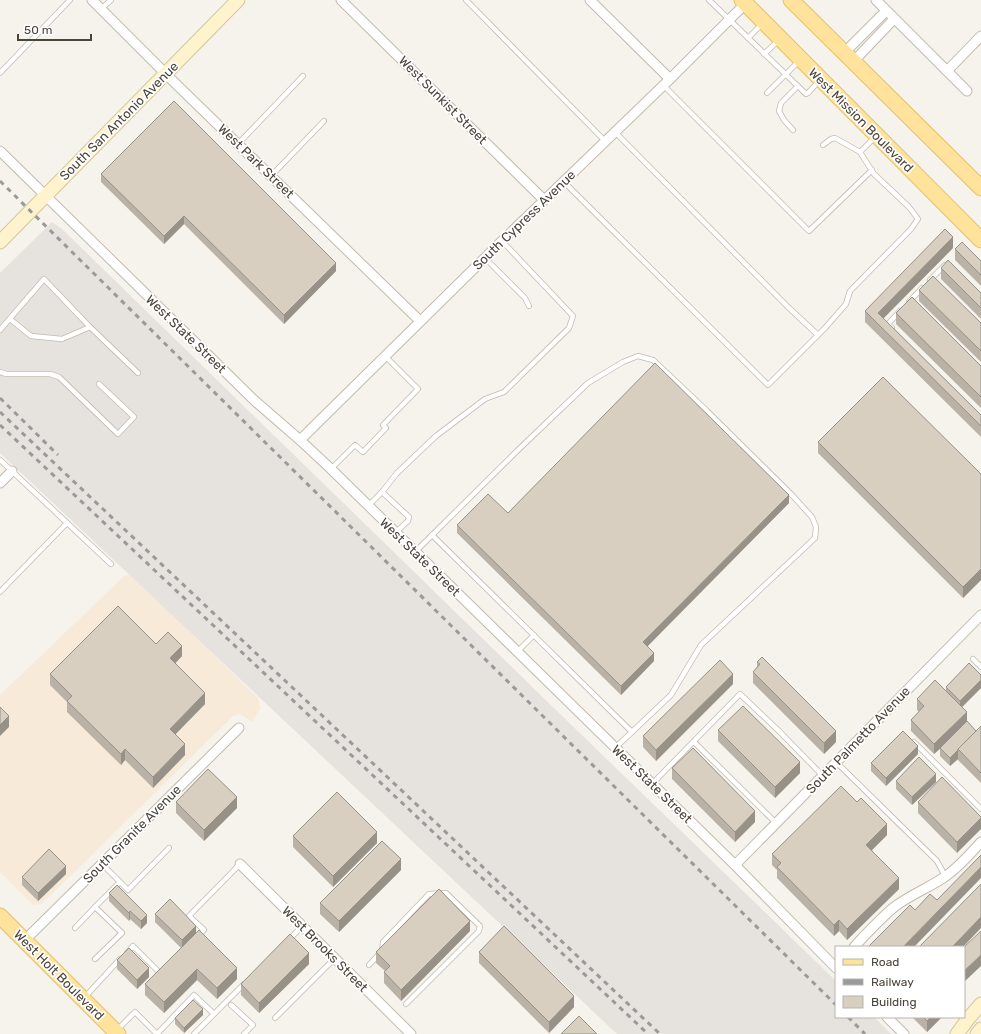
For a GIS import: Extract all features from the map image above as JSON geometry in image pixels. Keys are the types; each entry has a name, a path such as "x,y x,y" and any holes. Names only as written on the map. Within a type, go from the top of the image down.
{"main road":[{"path":"791,0 981,188"},
{"name":"West Mission Boulevard","path":"745,1 763,22 981,240"},
{"name":"West Holt Boulevard","path":"0,916 115,1033"}],"street":[{"name":"West Park Street","path":"92,0 420,321"},
{"name":"South San Antonio Avenue","path":"0,242 238,0"},
{"name":"West Sunkist Street","path":"341,0 544,200"},
{"path":"590,0 666,82"},
{"path":"876,0 967,92"},
{"name":"South Cypress Avenue","path":"300,440 729,20 745,1"},
{"path":"849,57 886,11"},
{"path":"849,57 894,19"},
{"path":"947,71 981,36"},
{"name":"West State Street","path":"0,151 254,401 300,440 396,533 735,865 835,966"},
{"path":"0,483 12,471"},
{"name":"South Palmetto Avenue","path":"735,865 981,615"},
{"name":"South Granite Avenue","path":"24,941 239,728"},
{"path":"855,946 893,908 945,876 981,842"},
{"name":"West Brooks Street","path":"240,864 411,1034"},
{"path":"957,1034 981,1004"},
{"path":"888,1018 904,1034"},
{"path":"977,1034 981,1029"}],"lane":[{"path":"0,73 70,0"},
{"path":"101,10 111,0"},
{"path":"466,0 605,141"},
{"path":"709,0 806,94 821,80"},
{"path":"748,38 763,22"},
{"path":"764,54 780,39"},
{"path":"767,93 800,59"},
{"path":"238,144 303,76"},
{"path":"666,82 809,231 872,170"},
{"path":"794,130 784,120 779,111 781,104 798,86"},
{"path":"271,176 324,121"},
{"path":"615,132 788,307 818,335"},
{"path":"860,152 876,136"},
{"path":"563,182 768,385 818,335 846,304 850,291 911,229 918,219 909,207 874,174 860,152 835,138 823,145"},
{"path":"368,506 382,492 397,473 436,436 485,399 504,392 569,328 573,316 502,241"},
{"path":"485,258 525,298 529,306"},
{"path":"906,305 948,262"},
{"path":"932,278 937,284"},
{"path":"0,330 44,279 90,328 138,373"},
{"path":"911,300 916,306"},
{"path":"898,334 888,324 902,310"},
{"path":"10,319 31,336 62,339 90,328"},
{"path":"330,469 355,445 363,452 386,428 383,425 418,389 385,356"},
{"path":"415,552 588,383 623,362 638,356 652,360 706,410 791,494 812,517 816,527 815,538 701,645 671,695 615,748"},
{"path":"0,372 6,374 50,374 59,377 118,434 134,417 99,384"},
{"path":"0,460 111,564"},
{"path":"382,492 409,517 396,533"},
{"path":"0,592 67,523"},
{"path":"432,535 632,732"},
{"path":"517,652 534,635"},
{"path":"973,659 981,667"},
{"path":"652,784 740,694 823,776"},
{"path":"911,739 981,809"},
{"path":"694,742 776,823"},
{"path":"836,762 937,861 945,876"},
{"path":"102,864 128,890 169,848"},
{"path":"193,941 204,930 190,916 240,864"},
{"path":"75,928 120,882"},
{"path":"369,965 382,951 383,942 429,894 446,893 480,926 479,931 406,1004"},
{"path":"95,907 122,933 95,959"},
{"path":"288,941 302,926"},
{"path":"83,999 133,946 161,974 166,968"},
{"path":"275,1018 335,958"},
{"path":"194,1034 248,980"},
{"path":"115,1033 134,1012 157,1034 194,995 214,1014"},
{"path":"231,1005 253,1025 244,1034"}],"shaded area":[{"path":"52,222 62,229 835,980 835,1018 875,1018 891,1034 617,1034 0,453 0,273"},
{"path":"131,574 258,698 260,708 252,722 240,714 233,716 47,899 41,904 33,905 0,872 0,695 124,576"}],"building":[{"path":"174,101 336,263 284,315 184,216 164,236 101,174"},
{"path":"945,229 953,237 878,313 981,415 981,426 865,311"},
{"path":"962,242 981,261 981,275 955,249"},
{"path":"948,260 981,293 981,308 941,268"},
{"path":"933,276 981,323 981,351 919,290"},
{"path":"912,297 981,366 981,397 896,313"},
{"path":"655,363 789,495 643,642 654,653 621,686 457,525 488,494 508,513"},
{"path":"883,377 981,474 981,569 963,587 818,442"},
{"path":"118,606 156,644 168,632 182,646 170,658 205,693 170,729 185,744 153,777 125,749 121,754 67,701 72,696 50,674"},
{"path":"762,657 836,731 824,743 753,672 760,664 757,662"},
{"path":"720,660 733,674 656,750 643,736"},
{"path":"969,663 981,675 981,680 960,701 946,687"},
{"path":"935,680 967,712 934,744 911,720 924,706 917,699"},
{"path":"743,706 800,762 775,787 718,730"},
{"path":"0,707 9,716 0,725"},
{"path":"967,721 976,731 950,758 940,748"},
{"path":"981,726 981,773 958,749"},
{"path":"903,731 918,746 886,778 871,763"},
{"path":"693,748 755,811 735,832 672,768"},
{"path":"919,757 936,774 912,797 896,781"},
{"path":"208,769 237,797 204,830 176,802"},
{"path":"942,777 981,817 957,842 918,802"},
{"path":"841,786 857,802 861,798 887,824 866,845 899,878 847,929 839,920 834,925 777,867 781,863 772,854"},
{"path":"337,792 377,832 333,876 293,836"},
{"path":"382,841 401,859 339,921 320,903"},
{"path":"49,849 66,866 38,893 22,877"},
{"path":"981,855 981,867 904,946 869,946 910,905 915,910 930,894 937,900"},
{"path":"981,884 981,917 953,946 920,946"},
{"path":"117,885 147,915 141,921 130,911 129,913 109,893"},
{"path":"439,889 470,921 401,990 384,972 390,966 376,952"},
{"path":"170,899 196,926 182,940 155,914"},
{"path":"504,926 574,996 549,1022 479,952"},
{"path":"199,930 237,968 217,988 197,969 164,1002 145,984"},
{"path":"981,931 981,955 965,970 965,946"},
{"path":"290,934 309,953 259,1003 241,984"},
{"path":"129,948 149,968 137,980 117,960"},
{"path":"193,1000 203,1009 184,1028 175,1018"},
{"path":"579,1016 597,1034 561,1034"}],"railway":[{"path":"0,181 835,1004"},
{"path":"0,398 58,455"},
{"path":"0,412 660,1034"},
{"path":"0,425 648,1034"},
{"path":"849,1018 865,1034"}]}
